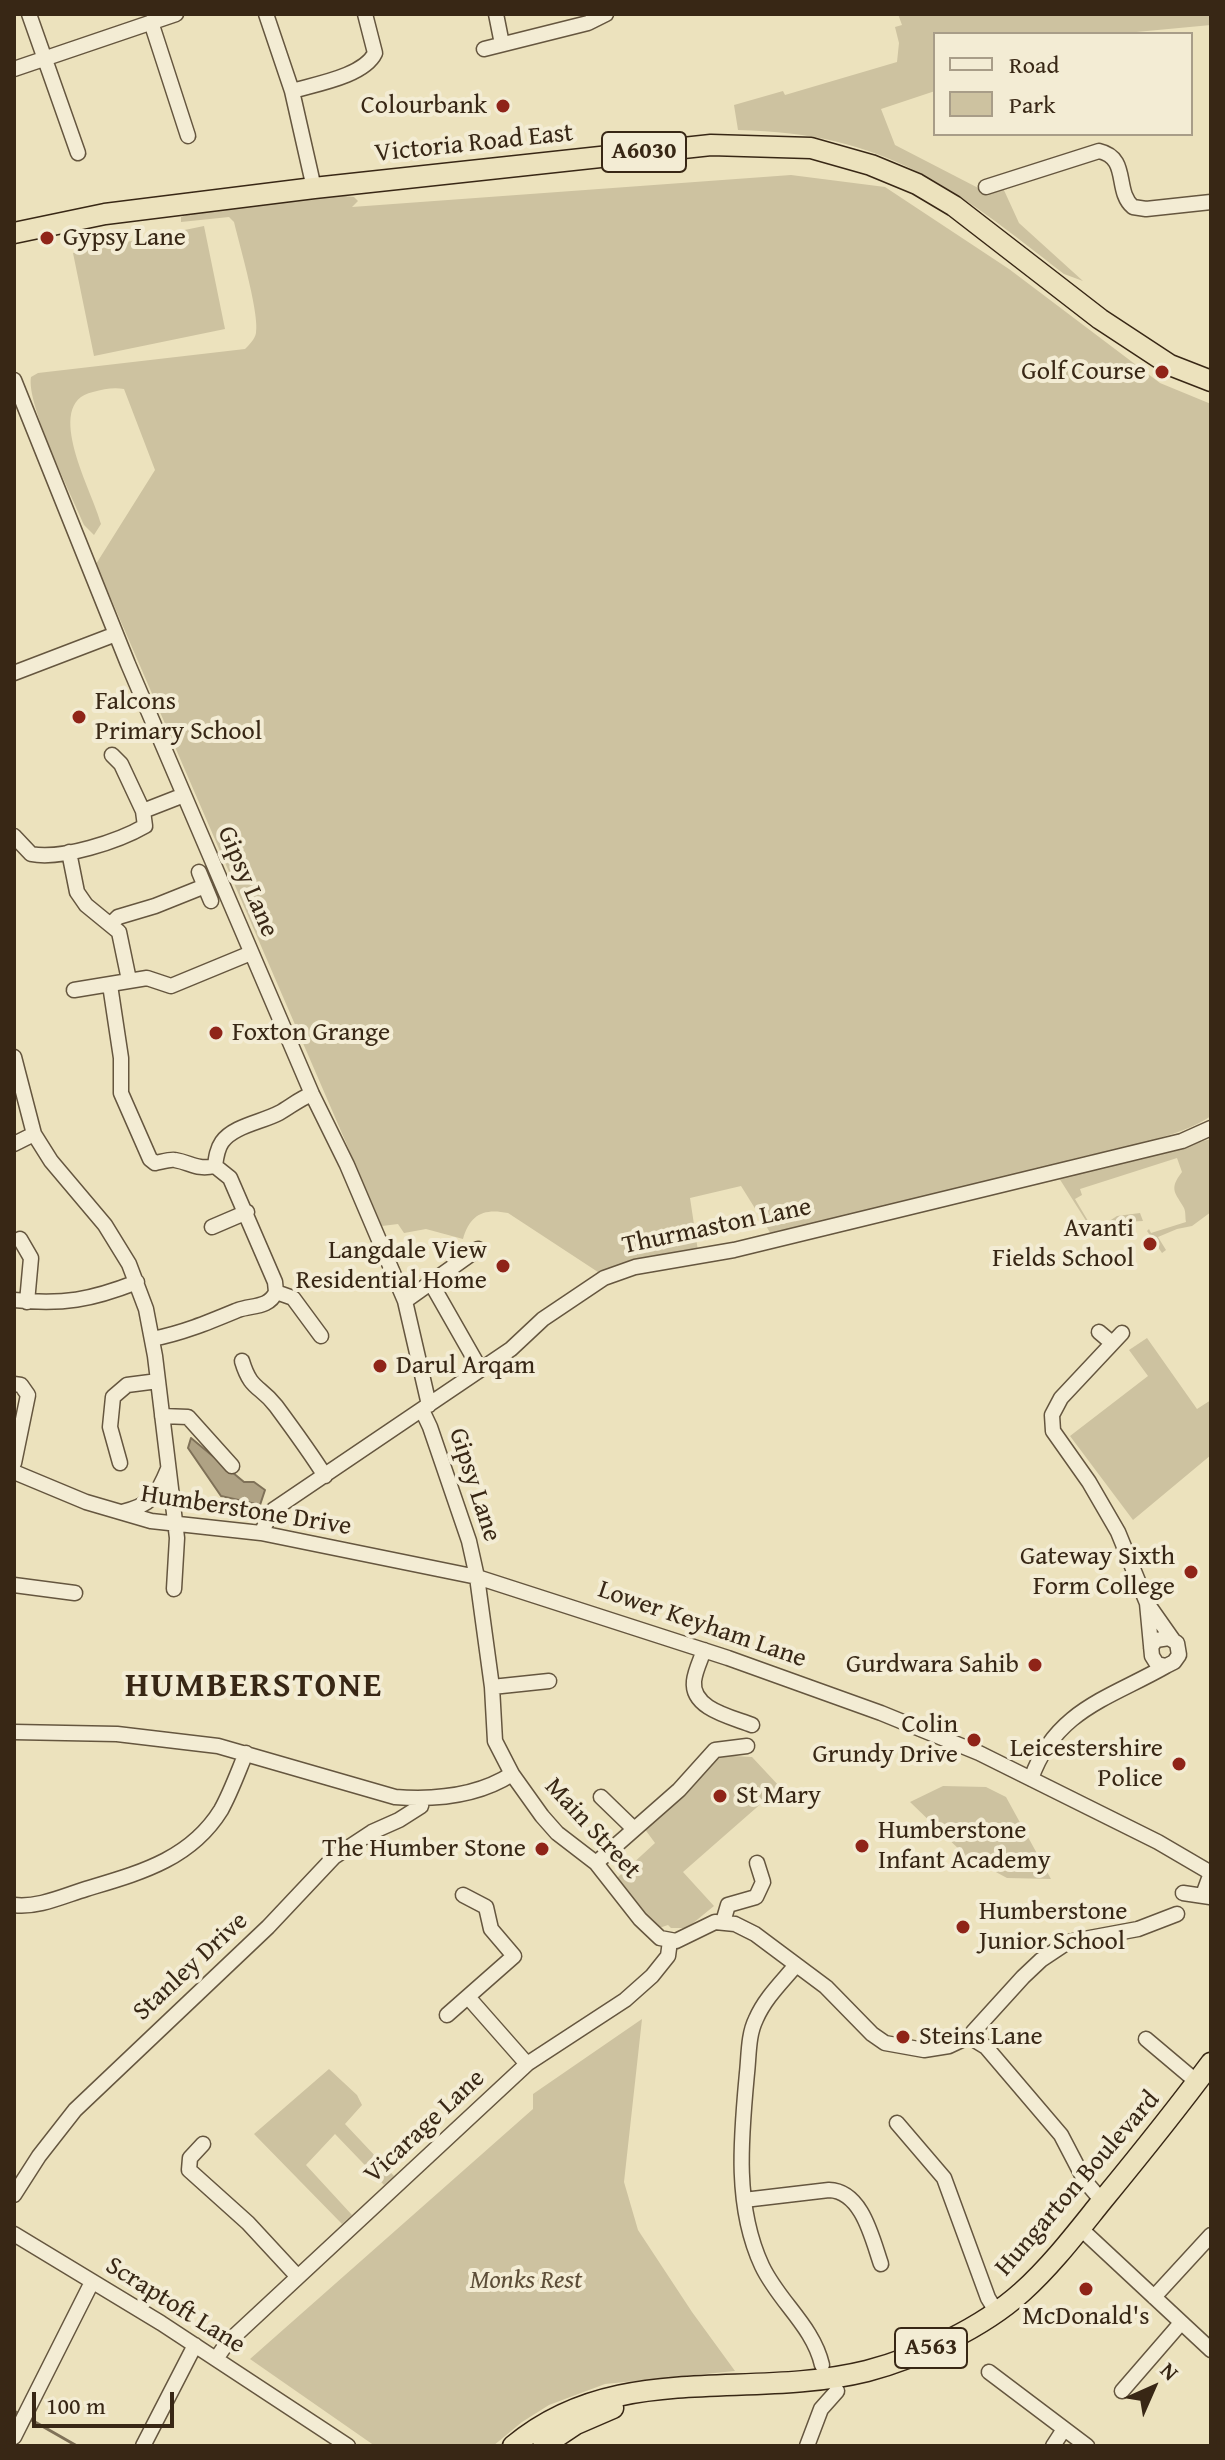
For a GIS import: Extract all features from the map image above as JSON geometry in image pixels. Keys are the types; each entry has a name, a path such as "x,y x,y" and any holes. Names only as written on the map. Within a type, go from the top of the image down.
{"highway":[{"name":"Victoria Road East","path":"14,233 105,214 711,145 811,148 871,165 929,191 954,206 1100,319 1170,365 1211,381"},
{"name":"Hungarton Boulevard","path":"513,2446 548,2422 607,2397 681,2386 824,2379 867,2371 947,2341 1021,2293 1080,2228 1211,2063"},
{"name":"Hungarton Boulevard","path":"544,2444 576,2424 612,2408 743,2385"}],"street":[{"path":"29,14 78,153"},
{"path":"14,69 176,14"},
{"path":"266,14 292,91 314,188"},
{"path":"292,91 355,71 370,63 375,53 365,14"},
{"path":"496,14 502,44"},
{"path":"484,49 588,23 606,14"},
{"path":"151,22 188,136"},
{"path":"986,187 1099,151 1114,158 1120,168 1125,198 1133,207 1146,209 1211,202"},
{"name":"Gipsy Lane","path":"14,380 116,634 251,953 405,1301 430,1427 469,1541 477,1577"},
{"path":"14,672 116,634"},
{"path":"14,836 31,854 69,852 126,837 145,826 143,811 122,758"},
{"path":"143,811 184,795"},
{"path":"69,852 77,892 86,905 111,924 123,940 129,980"},
{"path":"111,924 118,917 155,906 202,879 211,901"},
{"path":"74,990 147,978 171,986 251,953"},
{"path":"110,985 121,1058 121,1093 150,1159 155,1163 174,1159 204,1169 215,1166"},
{"path":"14,1057 34,1134 51,1161 105,1225 129,1264 146,1309 177,1538 174,1589"},
{"path":"215,1166 223,1140 312,1094"},
{"name":"Thurmaston Lane","path":"261,1533 273,1510 511,1349 543,1319 604,1278 635,1267 734,1250 1182,1141 1211,1128"},
{"path":"14,1144 34,1134"},
{"path":"152,1339 196,1329 242,1309 263,1304 276,1292 275,1282 247,1212 230,1178 215,1166"},
{"path":"212,1227 247,1212"},
{"path":"20,1239 31,1258 20,1301 67,1303 102,1296 137,1282"},
{"path":"405,1301 478,1249"},
{"path":"431,1283 480,1369"},
{"path":"276,1292 293,1298 321,1336"},
{"path":"1031,1779 1041,1753 1060,1729 1086,1707 1174,1662 1179,1655 1179,1647 1147,1603 1109,1515 1057,1438 1051,1422 1057,1403 1117,1338 1099,1332"},
{"path":"242,1361 254,1388 269,1398 325,1476"},
{"path":"120,1463 110,1427 113,1397 127,1385 158,1381"},
{"path":"14,1384 21,1385 28,1395 14,1463"},
{"path":"162,1416 188,1417 232,1466"},
{"path":"118,1513 140,1508 153,1499 168,1468"},
{"name":"Humberstone Drive","path":"14,1472 118,1513 175,1524 261,1533 477,1577"},
{"name":"Lower Keyham Lane","path":"477,1577 704,1650 886,1715 979,1753 1158,1842 1211,1873 1207,1896 1183,1893"},
{"name":"Main Street","path":"477,1577 492,1687 493,1733 512,1774 557,1833 596,1863 646,1925 660,1938 670,1941"},
{"path":"14,1585 75,1593"},
{"path":"1147,1603 1154,1661 1166,1666"},
{"path":"1128,1683 1160,1638 1173,1640"},
{"path":"704,1650 693,1682 700,1699 718,1713 752,1725"},
{"path":"492,1687 549,1681"},
{"path":"14,1732 117,1734 218,1746 371,1792 422,1799 494,1786 512,1774"},
{"path":"596,1863 679,1790 715,1750 747,1746"},
{"path":"14,1905 35,1905 145,1871 180,1853 201,1836 221,1809 246,1753"},
{"path":"601,1797 633,1828"},
{"name":"Stanley Drive","path":"14,2195 39,2156 75,2110 268,1927 334,1857 372,1832 410,1814 421,1806 422,1799"},
{"path":"723,1922 728,1905 756,1897 763,1882 757,1863"},
{"path":"447,2015 514,1956 493,1932 486,1907 463,1895"},
{"path":"973,2039 973,2032 1041,1960 1068,1942 1102,1928 1138,1929 1167,1914"},
{"path":"670,1941 681,1940 707,1925 723,1922 735,1924 755,1934 826,1987 872,2034 885,2043 924,2050 949,2046 966,2038 973,2039 986,2047 1061,2135 1085,2181 1102,2201"},
{"name":"Vicarage Lane","path":"216,2359 227,2343 527,2064 625,2000 643,1984 664,1962 671,1950 670,1941"},
{"path":"796,1965 761,2008 752,2032 742,2118 744,2200 763,2269 812,2337 822,2365"},
{"path":"468,1997 527,2064"},
{"path":"1146,2039 1197,2082"},
{"path":"897,2123 944,2178 988,2298 996,2311"},
{"path":"203,2144 190,2158 188,2166 191,2173 248,2223 298,2277"},
{"path":"172,2165 188,2166"},
{"path":"744,2200 829,2190 844,2192 864,2220 881,2264"},
{"path":"1080,2228 1211,2350"},
{"name":"Scraptoft Lane","path":"14,2234 195,2345 348,2446"},
{"path":"1154,2297 1211,2235"},
{"path":"17,2430 92,2282"},
{"path":"1122,2391 1180,2324"},
{"path":"143,2446 195,2345"},
{"path":"989,2372 1087,2446"},
{"path":"807,2446 815,2404 837,2391"},
{"path":"1053,2446 1064,2429"}],"green space":[{"path":"898,14 1211,14 1211,25 1136,32 933,32 933,92 881,109 895,145 986,192 1003,188 1019,223 1083,281 1064,274 987,215 915,170 836,142 790,133 738,130 734,105 783,91 785,95 897,62 899,43 895,27 902,25"},
{"path":"791,175 885,187 1009,269 1160,383 1211,404 1211,1116 1198,1124 1147,1142 771,1234 741,1186 690,1198 698,1251 601,1274 508,1213 492,1211 479,1215 466,1230 463,1239 426,1229 404,1233 398,1224 382,1226 96,564 155,470 124,389 93,392 78,400 71,413 75,451 101,524 94,535 84,525 51,450 35,407 31,377 38,373 245,349 252,342 256,324 252,296 234,222 229,217 181,222 181,217 191,213 337,195 354,197 358,201 352,207"},
{"path":"204,226 225,329 94,356 73,253"},
{"path":"1211,1139 1211,1212 1192,1226 1158,1237 1166,1250 1162,1253 1147,1231 1149,1229 1151,1233 1186,1222 1184,1208 1174,1187 1182,1172 1177,1158 1080,1189 1082,1195 1075,1199 1094,1231 1117,1216 1140,1213 1143,1221 1113,1223 1100,1237 1095,1235 1059,1178"},
{"path":"1147,1338 1197,1409 1211,1400 1211,1455 1133,1520 1070,1436 1148,1376 1129,1350"},
{"path":"716,1755 752,1757 780,1787 683,1872 714,1906 687,1928 671,1928 668,1925 659,1928 648,1921 617,1878 655,1843 644,1828"},
{"path":"943,1786 986,1787 1006,1797 1051,1879 1007,1878 966,1856 910,1802"},
{"name":"Monks Rest","path":"642,2019 624,2182 638,2230 735,2371 605,2384 549,2405 493,2446 375,2446 250,2359 533,2109 533,2094"},
{"path":"329,2069 357,2095 362,2105 345,2124 394,2176 384,2185 335,2134 306,2165 352,2215 342,2224 254,2134"}],"shaded area":[{"path":"191,1438 244,1482 254,1482 265,1490 260,1505 221,1496 188,1448"}],"waterway":[{"path":"14,2411 21,2415"},
{"path":"28,2418 77,2446"}],"place":[{"name":"Colourbank","path":"503,106"},
{"name":"Gypsy Lane","path":"47,238"},
{"name":"Golf Course","path":"1162,372"},
{"name":"Falcons Primary School","path":"79,717"},
{"name":"Foxton Grange","path":"216,1033"},
{"name":"Avanti Fields School","path":"1150,1244"},
{"name":"Langdale View Residential Home","path":"503,1266"},
{"name":"Darul Arqam","path":"380,1366"},
{"name":"Gateway Sixth Form College","path":"1191,1572"},
{"name":"Gurdwara Sahib","path":"1035,1665"},
{"name":"Colin Grundy Drive","path":"974,1740"},
{"name":"Leicestershire Police","path":"1179,1764"},
{"name":"St Mary","path":"720,1796"},
{"name":"Humberstone Infant Academy","path":"862,1846"},
{"name":"The Humber Stone","path":"542,1849"},
{"name":"Humberstone Junior School","path":"963,1927"},
{"name":"Steins Lane","path":"903,2037"},
{"name":"McDonald's","path":"1086,2289"}],"district":[{"name":"HUMBERSTONE","path":"254,1687"}]}
